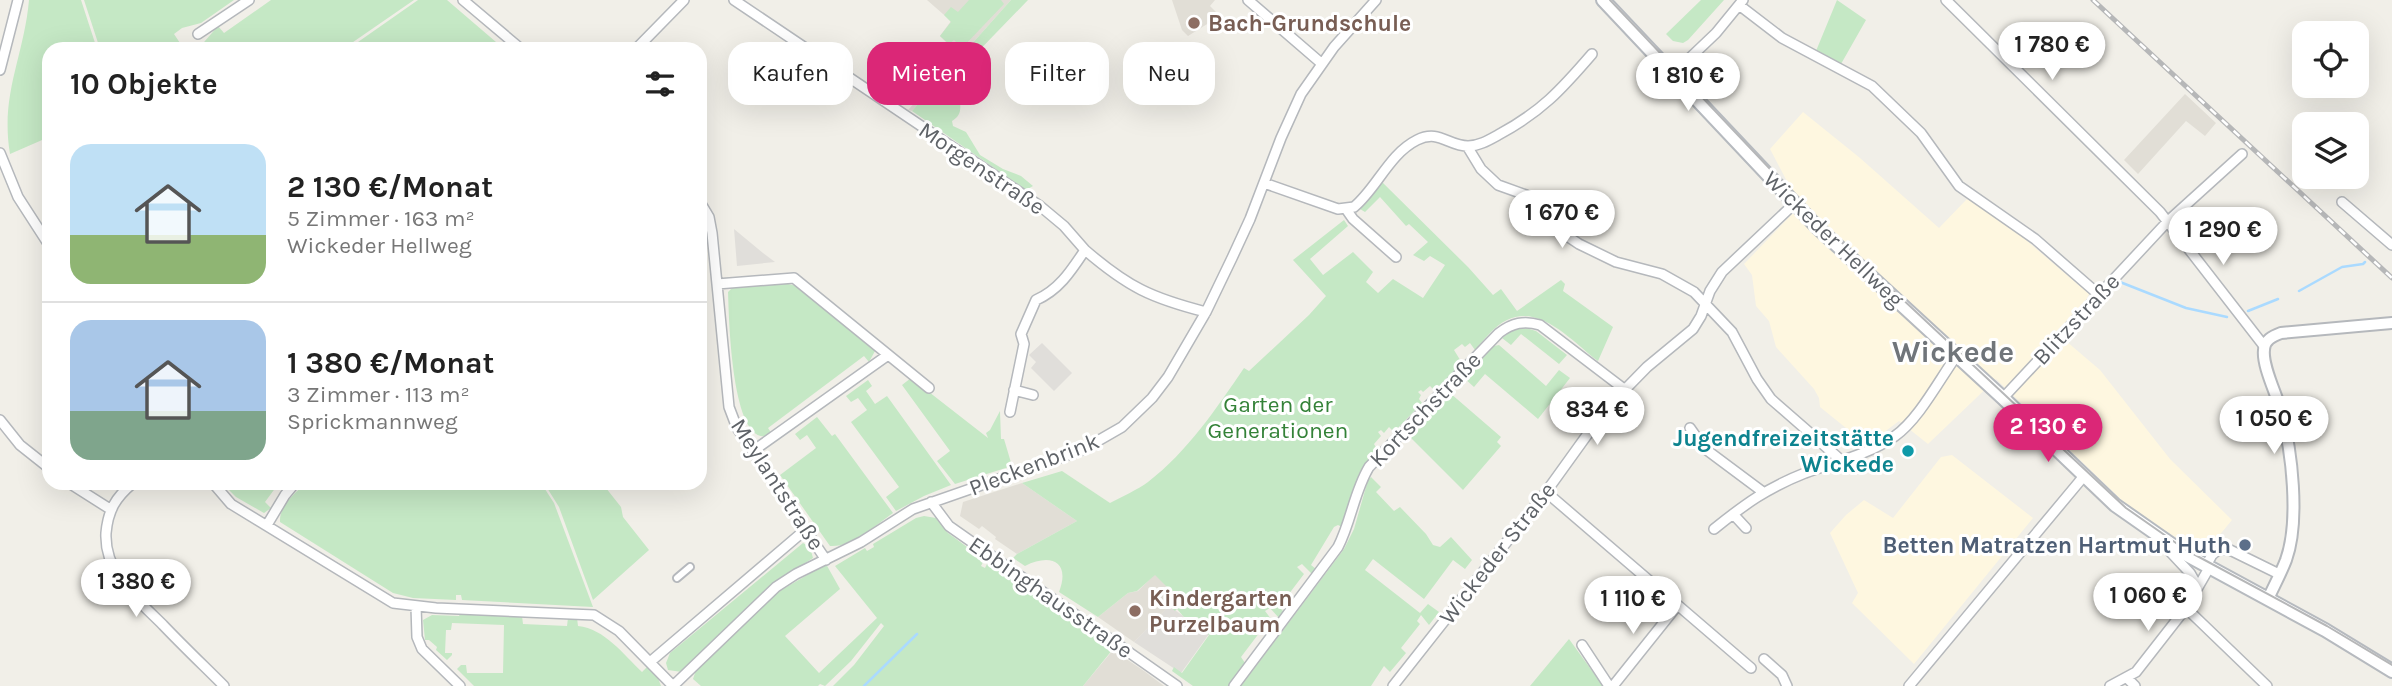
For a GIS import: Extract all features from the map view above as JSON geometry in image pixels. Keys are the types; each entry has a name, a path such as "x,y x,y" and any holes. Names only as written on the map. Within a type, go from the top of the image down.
{"main road":[{"name":"Wickeder Hellweg","path":"1604,0 1794,204 2115,506 2154,535 2211,562 2267,599 2392,671"}],"street":[{"path":"0,70 18,0"},
{"path":"198,34 249,0"},
{"path":"463,0 509,42"},
{"path":"643,42 684,0"},
{"name":"Morgenstraße","path":"734,0 1040,206 1064,226 1084,250 1140,292 1206,312"},
{"path":"1248,0 1321,63"},
{"name":"Pleckenbrink","path":"673,686 776,587 796,573 870,537 913,509 1065,457 1122,427 1144,407 1168,377 1206,312 1250,219 1280,138 1301,94 1321,63 1376,0"},
{"path":"1946,0 2168,221 2264,346"},
{"path":"1674,73 1716,33 1740,3 1782,38 1872,86 1921,133 1959,186 2035,239 2098,294"},
{"path":"1264,183 1338,209 1346,209 1359,202 1401,152 1416,140 1437,136 1467,146 1488,141 1538,111 1559,93 1592,54"},
{"path":"1467,146 1481,169 1498,184 1526,195 1542,208 1552,223 1579,244 1616,262 1662,274 1694,292 1732,332 1771,399 1842,461"},
{"path":"0,153 18,197 42,234"},
{"name":"Blitzstraße","path":"2003,398 2168,221 2242,154"},
{"path":"2342,202 2392,245"},
{"name":"Wickeder Straße","path":"1393,686 1546,492 1597,420 1624,389 1693,329 1702,316 1710,291 1722,272 1794,204"},
{"path":"1346,209 1353,219 1396,257"},
{"name":"Meylantstraße","path":"707,214 712,233 729,407 737,428 826,560"},
{"path":"1010,412 1024,344 1021,334 1028,314 1036,300 1047,295 1068,276 1084,250"},
{"path":"717,284 794,278 929,388"},
{"name":"Kortschstraße","path":"1234,686 1338,547 1349,524 1360,483 1368,467 1499,333 1514,324 1524,322 1540,325 1624,389"},
{"path":"2267,599 2290,542 2292,505 2290,460 2283,417 2263,357 2264,346 2270,338 2281,332 2392,323"},
{"path":"753,451 888,355"},
{"path":"1714,529 1763,492 1879,446 1897,435 1909,423 1957,355"},
{"path":"1014,390 1033,395"},
{"path":"0,421 20,445 42,462"},
{"path":"1690,428 1704,448 1763,492"},
{"path":"1909,686 2084,476"},
{"path":"80,490 110,509"},
{"path":"125,490 110,509 106,541 108,555 120,579 224,686"},
{"path":"219,490 230,504 393,603 593,614 619,631 673,686"},
{"path":"267,525 289,490"},
{"path":"1546,492 1751,668"},
{"name":"Ebbinghausstraße","path":"931,502 949,526 1177,686"},
{"path":"1733,514 1746,528"},
{"path":"650,662 805,530"},
{"path":"2154,535 2190,573 2198,587"},
{"name":"Wickeder Hellweg","path":"2211,562 2218,550 2228,549 2279,574"},
{"path":"2110,686 2136,672 2186,608 2211,562"},
{"path":"677,578 690,566"},
{"path":"416,606 418,643 460,686"},
{"path":"1582,645 1611,686 1677,606"},
{"path":"2186,608 2267,686"},
{"path":"1764,659 1782,675 1787,686"},
{"path":"2123,679 2135,686"}],"shaded area":[{"path":"927,0 1011,0 974,42 946,42 940,36 951,21"},
{"name":"Bach-Grundschule","path":"1172,0 1215,0 1210,6 1220,16 1188,36 1182,30"},
{"path":"2185,94 2216,123 2205,136 2186,121 2138,174 2124,160"},
{"path":"1803,112 1939,228 1967,199 2013,229 2089,294 2066,341 2100,370 2170,459 2232,520 2203,555 2129,507 1996,379 1928,444 1899,421 1867,445 1820,407 1814,389 1776,347 1769,321 1756,306 1752,275 1744,264 1800,206 1770,149"},
{"path":"734,229 763,253 775,262 737,266"},
{"path":"1042,343 1072,373 1054,391 1031,368 1036,362 1029,355"},
{"path":"1952,455 2033,518 1914,664 1852,603 1858,593 1830,533 1864,500 1893,518 1941,457"},
{"path":"1022,483 1077,521 1017,554 982,526 979,529 960,516 963,502"},
{"name":"Kindergarten Purzelbaum","path":"1155,574 1178,597 1134,642 1098,617 1128,593 1138,591"},
{"path":"1169,606 1209,634 1181,673 1134,642"},
{"path":"1113,650 1144,671 1164,686 1083,686"}],"green space":[{"path":"29,0 81,0 95,42 42,42 42,140 10,154 10,94"},
{"path":"84,0 234,0 201,23 182,28 174,34 179,42 98,42"},
{"path":"271,0 414,0 353,42 204,42 218,26 224,33"},
{"path":"418,0 447,0 496,42 358,42"},
{"path":"969,0 1001,0 1004,4 968,42 947,42 940,36 951,22 944,15 951,7 958,12"},
{"path":"1011,0 1028,0 987,42 974,42"},
{"path":"1701,0 1724,0 1688,40 1683,43 1673,41 1666,34"},
{"path":"1837,0 1866,20 1841,64 1816,51"},
{"path":"917,105 960,105 957,117 952,121 953,126 966,132 980,155 1021,176 1033,186 1026,190 912,111"},
{"name":"Garten der Generationen","path":"1382,182 1493,295 1501,289 1517,311 1561,280 1565,284 1563,291 1613,327 1598,361 1556,327 1532,317 1519,316 1502,323 1475,350 1470,343 1465,347 1462,344 1454,350 1462,363 1435,391 1430,386 1423,392 1418,392 1422,403 1394,432 1389,427 1384,433 1381,430 1378,432 1381,436 1374,444 1377,449 1359,474 1342,527 1334,527 1311,565 1316,569 1312,574 1302,564 1297,567 1304,574 1279,607 1284,612 1279,618 1270,608 1265,611 1274,623 1269,620 1241,657 1245,663 1228,686 1193,686 1172,671 1174,667 1182,673 1209,635 1177,609 1175,611 1169,606 1177,597 1155,575 1137,591 1128,593 1098,617 1059,592 1062,573 1056,562 1043,560 1025,566 1013,558 1077,521 1022,483 1062,471 1110,503 1148,482 1189,443 1244,368 1249,371 1326,296 1293,260 1344,220 1348,226 1310,259 1323,275 1353,252 1373,272 1366,282 1378,293 1393,279 1423,298 1445,265 1430,256 1424,261 1413,255 1428,242 1409,224 1406,226 1380,197 1365,212 1360,209"},
{"path":"784,283 801,287 875,351 869,362 864,356 768,428 772,434 758,435 748,424 740,405 732,353 728,292 733,287"},
{"path":"1514,329 1536,331 1567,355 1559,364 1521,334 1511,345 1502,338"},
{"path":"1499,345 1546,386 1559,370 1570,378 1538,419 1485,374 1474,387 1464,378 1494,346"},
{"path":"911,378 988,438 986,433 1000,411 1001,439 1004,439 1012,466 955,484 937,461 950,451 902,385"},
{"path":"868,380 872,386 866,391 875,404 887,396 951,485 896,511 886,497 899,487 851,422 867,410 858,398 851,402 846,396"},
{"path":"1450,393 1501,437 1497,442 1501,446 1463,490 1408,435"},
{"path":"817,417 832,436 835,434 893,513 863,535 838,546 830,546 780,475 816,448 807,435 800,440 795,434"},
{"path":"1371,477 1381,487 1376,492 1394,511 1400,507 1433,545 1440,547 1451,537 1472,560 1465,569 1453,560 1424,599 1373,559 1365,570 1420,613 1428,604 1439,612 1429,625 1421,615 1417,621 1420,624 1401,648 1406,653 1390,672 1384,666 1371,686 1241,686 1344,549 1354,529"},
{"path":"229,490 274,490 265,502 271,508 264,513"},
{"path":"299,490 546,490 554,503 593,607 462,600 461,595 456,595 456,600 413,598 393,593 280,522 282,510"},
{"path":"548,490 608,490 621,507 623,517 649,550 593,600 559,507"},
{"path":"924,516 936,518 948,533 982,558 984,560 981,566 985,568 987,564 992,565 1113,649 1083,686 833,686 854,665 884,626 881,623 851,661 825,686 701,686 693,679 696,670 778,592 826,564 840,589 785,636 819,673 877,618 835,566 865,548 867,551 874,547 873,544"},
{"path":"803,543 810,547 813,558 777,581 682,672 668,670 666,663 670,653"},
{"path":"432,615 522,616 523,624 567,626 568,618 577,618 578,626 605,637 642,672 647,667 658,678 661,686 474,686 457,669 466,665 467,673 503,673 504,625 452,623 451,630 446,630 445,653 452,653 447,660 436,650 437,647 425,640 423,620"},
{"path":"1569,639 1603,686 1530,686"}],"waterway":[{"path":"2299,291 2342,267 2365,262"},
{"path":"2120,282 2186,308 2227,317"},
{"path":"2248,311 2278,299"},
{"path":"864,686 917,634"}],"tram line":[{"path":"1610,0 1821,223 2126,508 2186,550 2327,626 2392,665"}],"railway":[{"path":"2093,0 2392,278"}],"place":[{"name":"Bach-Grundschule","path":"1194,23"},
{"name":"Jugendfreizeitstätte Wickede","path":"1908,451"},
{"name":"Betten Matratzen Hartmut Huth","path":"2245,545"},
{"name":"Kindergarten Purzelbaum","path":"1135,611"}],"district":[{"name":"Wickede","path":"1953,352"}]}
